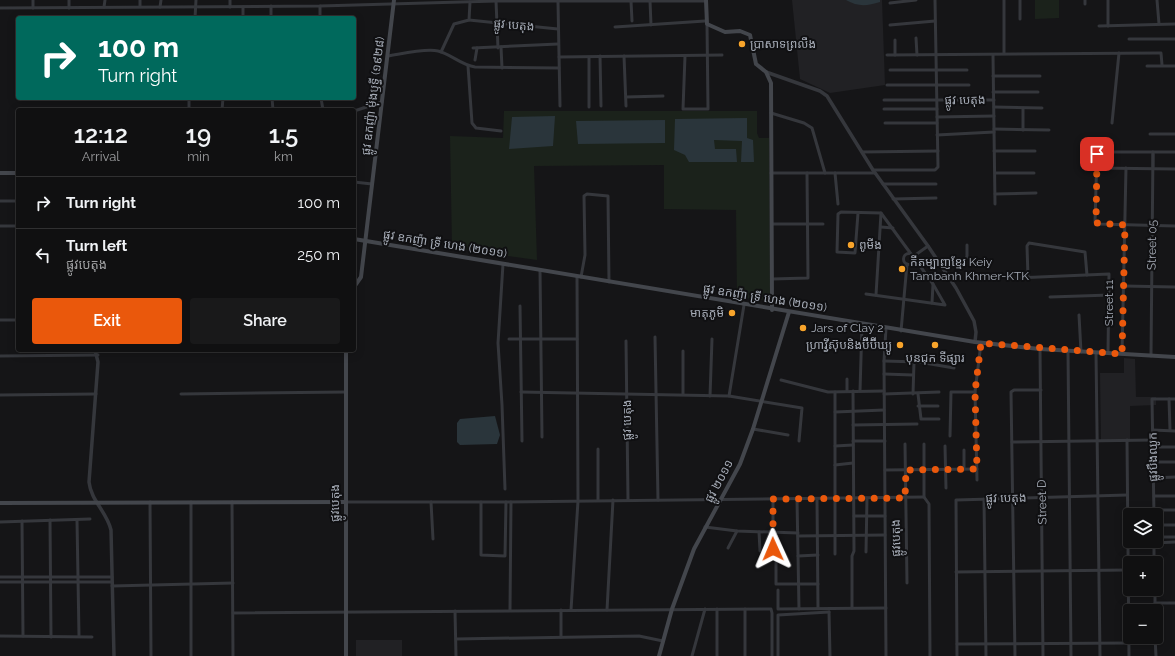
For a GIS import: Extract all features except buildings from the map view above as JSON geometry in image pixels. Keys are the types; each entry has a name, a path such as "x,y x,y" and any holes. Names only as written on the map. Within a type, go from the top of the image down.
{"main road":[{"path":"706,0 706,22 725,32 740,31 750,35 756,64 766,72 771,83 772,310"},
{"name":"ផ្លូវ ឧកញ៉ា ម៉ុងឫទ្ធី (១៩២៨)","path":"365,241 394,2"},
{"path":"0,173 16,173"},
{"name":"ផ្លូវ ឧកញ៉ា ទ្រី ហេង (២០១១)","path":"356,239 772,310 981,343 1108,354 1175,357"},
{"path":"356,284 360,277 365,241"},
{"name":"ផ្លូវ ២០១១","path":"659,656 672,609 691,555 740,464 753,429 788,312"},
{"name":"ផ្លូវបេតុង","path":"346,352 346,656"},
{"path":"0,503 345,502"}],"street":[{"path":"33,0 33,8"},
{"path":"69,0 69,8"},
{"path":"104,7 105,0"},
{"path":"140,0 140,6"},
{"path":"160,7 161,0"},
{"path":"195,16 196,0"},
{"path":"230,0 230,7"},
{"path":"0,8 140,6 243,7 320,6 394,2 706,0"},
{"path":"890,3 916,0"},
{"path":"771,173 935,170 938,167 935,0"},
{"path":"1004,0 1004,53"},
{"path":"1020,0 1020,19"},
{"path":"1108,0 1108,26"},
{"path":"1157,0 1159,24"},
{"path":"496,1 502,68"},
{"path":"631,1 632,21"},
{"path":"650,1 651,25"},
{"path":"441,52 454,24 469,20 470,2"},
{"path":"558,2 560,106"},
{"path":"271,6 271,16"},
{"path":"320,6 320,16"},
{"path":"243,7 243,16"},
{"name":"ផ្លូវ បេតុង","path":"469,20 558,29"},
{"path":"890,25 935,21"},
{"path":"615,27 706,22 708,56 708,108 683,109 685,56"},
{"path":"1099,26 1175,24"},
{"path":"916,38 917,55"},
{"path":"1129,39 1175,39"},
{"path":"895,40 895,55"},
{"path":"475,60 475,48 500,48 558,44"},
{"path":"388,56 433,50 441,52 468,66 502,68 559,68"},
{"path":"1112,122 1120,53"},
{"path":"887,55 1161,53 1162,65"},
{"path":"559,57 722,55"},
{"path":"993,55 995,204"},
{"path":"600,56 601,106"},
{"path":"624,56 626,106"},
{"path":"589,57 589,107"},
{"path":"468,66 472,123 476,128 501,131"},
{"path":"1147,66 1175,66"},
{"path":"890,70 968,70"},
{"path":"766,72 820,91 827,96 874,171 943,269 974,321 976,332 975,342"},
{"path":"993,76 1040,76"},
{"path":"887,85 969,85"},
{"path":"993,92 1038,92"},
{"path":"626,97 663,96"},
{"name":"ផ្លូវ បេតុង","path":"884,100 994,100"},
{"path":"356,110 382,102"},
{"path":"994,107 1042,108"},
{"path":"1023,108 1023,130"},
{"path":"884,109 937,109"},
{"path":"771,113 804,123 812,128 825,173"},
{"path":"937,117 994,116"},
{"path":"885,123 937,124"},
{"path":"937,135 994,131 1049,130"},
{"path":"1150,134 1175,134"},
{"path":"862,152 938,151"},
{"path":"994,151 1035,151"},
{"path":"1175,152 1097,152 1096,168 1096,223 1175,226"},
{"name":"Street 05","path":"1151,356 1153,153"},
{"path":"1096,168 1175,169"},
{"path":"1122,354 1126,168"},
{"path":"772,279 808,278 807,173"},
{"path":"835,173 838,204"},
{"path":"995,173 1034,173"},
{"path":"356,182 372,184"},
{"path":"883,184 936,184"},
{"path":"995,194 1036,193"},
{"path":"571,610 578,501 577,339 579,277 585,256 584,196 587,194 608,196 609,282"},
{"path":"893,199 936,198"},
{"path":"0,201 16,201"},
{"path":"858,213 855,253 839,253 835,249 838,214 858,213 882,213"},
{"path":"876,295 882,213"},
{"path":"866,294 945,304 933,284 882,213"},
{"path":"772,224 823,224"},
{"path":"0,226 16,226"},
{"path":"881,228 893,228"},
{"name":"Street 11","path":"1028,277 1027,246 1029,243 1085,252 1087,275"},
{"path":"943,269 964,260 967,257 967,245"},
{"path":"901,331 907,264 904,261 905,256 913,256 928,246"},
{"path":"907,264 912,263 913,256"},
{"path":"503,264 498,343 505,489"},
{"path":"540,270 542,437"},
{"name":"Street 11","path":"1016,278 1109,274 1110,295 1108,354"},
{"path":"932,303 933,284"},
{"path":"1124,286 1175,287"},
{"path":"1050,297 1110,295"},
{"path":"729,396 744,305"},
{"path":"520,306 522,441"},
{"path":"1079,315 1081,352"},
{"path":"0,320 16,320"},
{"path":"860,391 862,324"},
{"path":"886,328 884,361 886,656"},
{"path":"655,337 658,500"},
{"path":"509,339 577,339"},
{"path":"710,396 712,339"},
{"name":"ផ្លូវ បេតុង","path":"626,341 628,500"},
{"path":"977,480 975,392 981,343"},
{"name":"Street D","path":"1040,349 1043,656"},
{"path":"683,350 683,394"},
{"path":"1068,351 1071,656"},
{"path":"96,352 98,355 90,491 109,521 114,656"},
{"path":"1096,353 1100,656"},
{"path":"0,356 98,355"},
{"path":"884,361 914,362 954,368"},
{"path":"913,394 914,362"},
{"path":"884,374 913,375"},
{"path":"847,379 847,391"},
{"path":"781,380 806,388 835,392 860,391 913,394 939,392"},
{"path":"1015,656 1012,390 1041,390"},
{"path":"852,608 852,556 854,551 853,391"},
{"path":"181,394 346,392"},
{"path":"521,392 729,396 802,408 799,441"},
{"path":"835,392 835,554"},
{"path":"950,436 950,392 975,392"},
{"path":"0,394 96,394"},
{"path":"918,394 918,406 921,419 938,419"},
{"path":"1170,430 1169,399 1175,398"},
{"name":"ផ្លូវបឹងឈូក","path":"1154,508 1152,399 1169,399"},
{"path":"918,406 938,406"},
{"path":"835,412 884,410"},
{"path":"853,425 917,424"},
{"path":"753,429 788,435"},
{"path":"1153,430 1175,430"},
{"path":"1127,440 1129,556"},
{"path":"1012,442 1153,440"},
{"path":"835,446 885,441"},
{"name":"ផ្លូវបេតុង","path":"905,444 907,583"},
{"path":"924,444 924,497 929,504 930,656"},
{"path":"945,446 946,488"},
{"path":"1153,447 1175,447"},
{"path":"598,449 598,500"},
{"path":"964,450 964,469"},
{"path":"1153,462 1175,462"},
{"path":"835,465 853,463"},
{"path":"885,470 977,469"},
{"path":"1153,478 1175,477"},
{"name":"ផ្លូវ បេតុង","path":"956,572 956,500 1127,495"},
{"path":"1154,496 1175,496"},
{"path":"345,502 511,502 924,497"},
{"path":"866,552 867,498"},
{"path":"773,499 773,549 776,556 776,584 818,584"},
{"path":"797,499 799,609"},
{"path":"817,499 818,608"},
{"path":"984,499 986,656"},
{"path":"607,610 613,500"},
{"path":"150,502 151,656"},
{"path":"190,502 191,656"},
{"path":"232,502 233,656"},
{"path":"431,502 433,539"},
{"path":"480,502 481,556 505,556 506,502"},
{"path":"510,610 511,502"},
{"path":"1163,510 1175,510"},
{"path":"854,516 885,516"},
{"path":"0,522 90,519"},
{"path":"50,520 51,636"},
{"path":"78,520 79,636"},
{"path":"22,521 23,636"},
{"path":"1163,525 1175,525"},
{"path":"705,527 737,531 773,532 818,536 885,535"},
{"path":"728,548 737,531"},
{"path":"759,532 760,551"},
{"path":"1163,537 1175,537"},
{"path":"1163,542 1175,542"},
{"path":"798,556 818,555"},
{"path":"957,656 956,572 1123,570"},
{"path":"0,577 51,578 112,584 150,585 232,583"},
{"path":"0,582 51,582 112,577"},
{"path":"778,590 778,609 886,608"},
{"path":"1155,596 1155,603 1175,603"},
{"path":"829,608 830,656"},
{"path":"692,656 705,609"},
{"path":"717,609 717,656"},
{"path":"745,609 745,656"},
{"path":"233,613 771,609 772,656"},
{"path":"561,610 561,637"},
{"path":"455,611 456,656"},
{"path":"778,656 778,615 829,612"},
{"path":"0,636 92,636"},
{"path":"456,639 639,636 663,641"},
{"path":"957,644 1123,643"},
{"path":"1129,644 1129,656"},
{"path":"1155,644 1156,656"}],"shaded area":[{"path":"792,0 882,0 885,85 830,93 800,79"},
{"path":"846,0 880,0 880,2 863,5 855,4"},
{"path":"1035,0 1059,0 1059,18 1035,19"},
{"path":"504,111 757,111 757,133 759,138 769,138 770,301 737,297 736,210 664,209 664,165 534,166 537,260 452,248 450,136 503,138"},
{"path":"555,116 553,146 509,149 512,117"},
{"path":"747,118 747,138 753,140 754,162 741,162 742,141 714,140 715,149 736,149 737,162 689,162 685,155 674,150 675,119"},
{"path":"665,120 665,143 578,144 576,121"},
{"path":"1124,358 1135,359 1136,397 1156,397 1156,405 1130,406 1130,442 1101,442 1100,373 1124,373"},
{"path":"495,416 500,435 497,444 460,445 457,442 457,423 460,419"},
{"path":"356,640 402,640 402,656 356,656"}],"place":[{"name":"ប្រាសាទព្រលឹង","path":"742,44"},
{"name":"ពូមីង","path":"851,245"},
{"name":"កីតម្បាញខ្មែរ Keiy Tambanh Khmer-KTK","path":"902,269"},
{"name":"មាតុភូមិ","path":"732,313"},
{"name":"Jars of Clay 2","path":"803,328"},
{"name":"ហ្រាវ្វីស៊ុបនិងប៊ីប៊ីឃ្យូ","path":"900,345"},
{"name":"បុនជុក ទីផ្សារ","path":"935,345"}],"route":[{"path":"773,549 773,499 905,498 906,470 977,469 975,392 981,343 1040,349 1122,354 1125,225 1098,224 1095,222 1097,154"}]}
